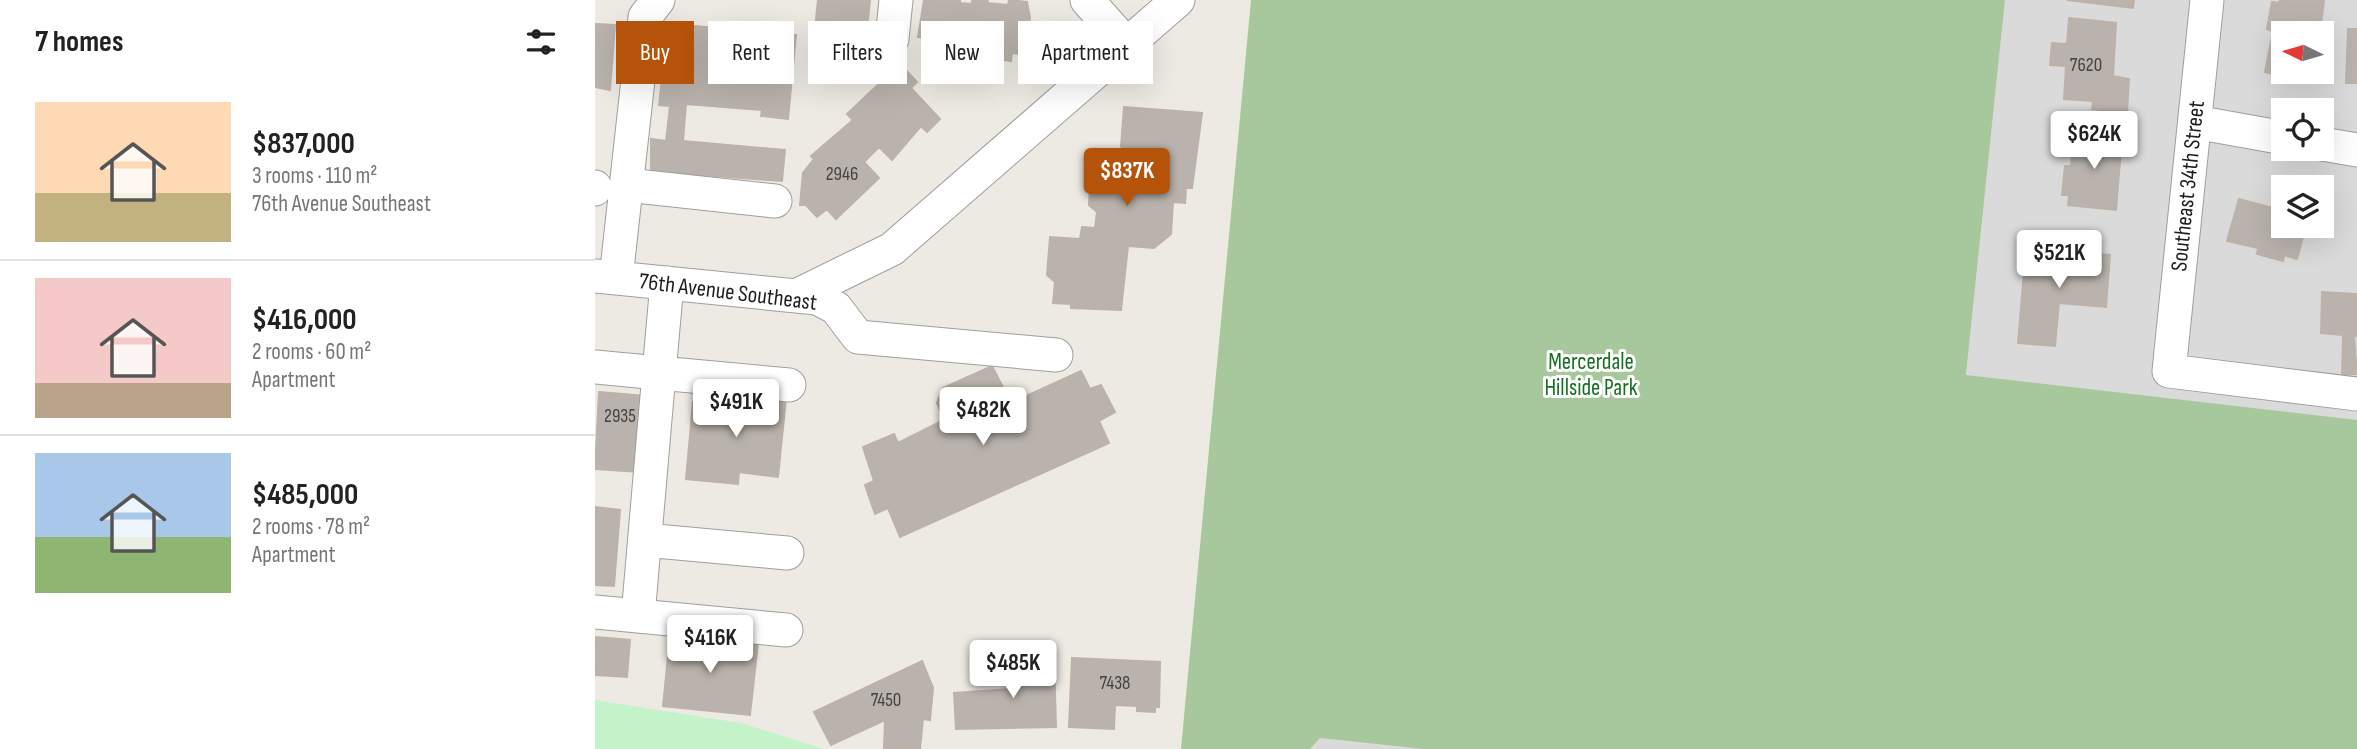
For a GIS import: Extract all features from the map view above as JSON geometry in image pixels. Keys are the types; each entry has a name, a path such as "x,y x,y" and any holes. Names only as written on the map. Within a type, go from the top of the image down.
{"street":[{"path":"605,277 606,187 645,17 659,0"},
{"path":"894,21 896,0"},
{"path":"1087,0 1106,21"},
{"path":"1153,22 1178,0"},
{"name":"Southeast 34th Street","path":"2207,0 2169,371 2357,394"},
{"path":"796,296 892,249 1082,84"},
{"path":"2195,122 2271,136"},
{"path":"2334,146 2357,150"},
{"path":"606,187 775,201"},
{"name":"76th Avenue Southeast","path":"605,277 817,298 836,308 858,337 1056,355"},
{"path":"638,616 667,283"},
{"path":"595,367 789,385"},
{"path":"645,540 787,553"},
{"path":"595,612 786,629"}],"shaded area":[{"path":"2005,0 2357,0 2357,420 1966,376"},
{"path":"1320,738 1423,749 1310,749"}],"green space":[{"name":"Mercerdale Hillside Park","path":"1251,0 2005,0 1966,375 2357,420 2357,749 1423,749 1320,738 1310,749 1181,749"},
{"path":"595,700 741,723 824,749 595,749"}],"building":[{"path":"818,0 870,0 868,21 816,21"},
{"path":"924,0 960,0 960,3 972,4 972,0 988,0 987,3 1008,5 1009,0 1027,2 1030,21 1018,21 1018,54 1012,53 1011,61 1004,60 1004,21 921,21 921,37 918,37"},
{"path":"2067,0 2134,0 2133,8"},
{"path":"2280,0 2324,0 2321,21 2271,21 2271,30 2267,29 2272,2 2279,3"},
{"path":"2069,18 2116,23 2113,76 2129,79 2127,113 2092,109 2093,101 2064,99 2066,66 2050,65 2052,43 2067,44"},
{"path":"595,24 615,25 610,90 595,87"},
{"path":"694,26 708,27 708,84 791,84 788,119 761,116 762,110 686,104 683,141 785,150 782,181 651,171 651,139 666,141 670,106 659,105 661,84 694,84"},
{"path":"2348,29 2357,29 2357,83 2346,83"},
{"path":"2271,41 2271,73 2265,72"},
{"path":"907,71 917,82 911,88 940,119 927,132 921,126 892,160 879,147 864,162 879,178 836,219 827,209 817,217 806,205 800,205 803,173 814,159 811,156 853,120 847,114 879,84 907,84"},
{"path":"1124,107 1202,113 1192,188 1186,188 1185,203 1173,202 1171,234 1154,248 1128,246 1121,310 1071,308 1071,304 1053,303 1055,282 1047,275 1050,237 1080,239 1082,227 1095,228 1097,212 1089,205 1091,167 1127,170 1128,153 1121,146"},
{"path":"2074,132 2122,137 2116,210 2068,205 2069,195 2062,195 2065,166 2071,166"},
{"path":"2239,199 2271,208 2271,238 2303,238 2297,259 2284,255 2283,261 2257,254 2258,248 2227,241"},
{"path":"2026,248 2110,255 2106,307 2059,303 2055,346 2018,343"},
{"path":"2322,292 2357,294 2357,336 2354,336 2357,374 2342,374 2343,335 2321,333"},
{"path":"992,366 1011,403 1081,371 1090,389 1101,385 1115,412 1099,421 1109,443 900,537 888,508 875,514 865,485 874,481 863,447 894,434 898,443 944,420 937,403 943,388"},
{"path":"599,392 645,396 639,472 595,469"},
{"path":"737,393 786,398 778,477 739,472 738,484 686,479 693,402 733,405"},
{"path":"595,507 620,510 614,586 595,585"},
{"path":"670,636 758,643 750,715 663,706"},
{"path":"595,637 630,640 627,677 595,675"},
{"path":"1054,657 1056,727 956,729 954,693 1012,689 1011,658"},
{"path":"1072,658 1160,662 1159,707 1155,707 1155,712 1137,711 1137,706 1115,705 1114,729 1069,727"},
{"path":"922,661 933,688 930,720 923,719 920,749 884,748 885,720 831,745 814,712"}]}
